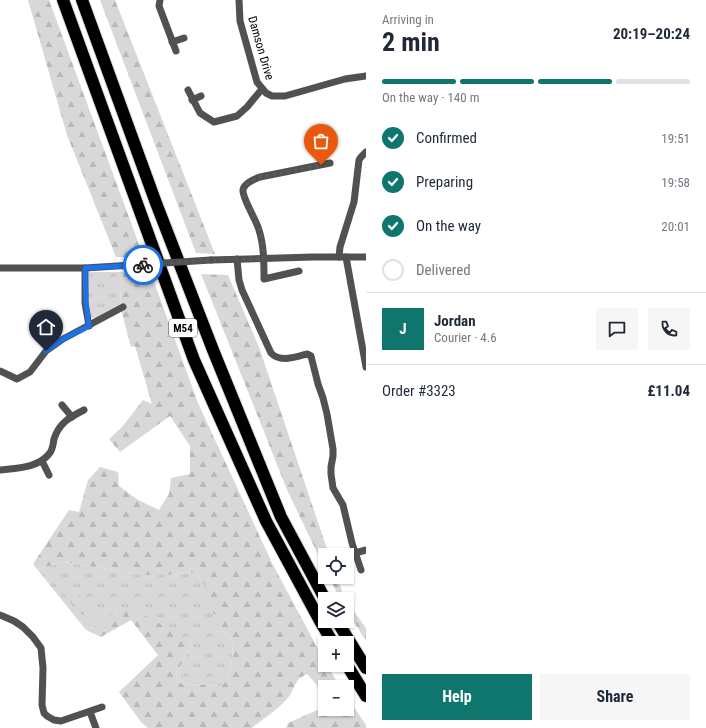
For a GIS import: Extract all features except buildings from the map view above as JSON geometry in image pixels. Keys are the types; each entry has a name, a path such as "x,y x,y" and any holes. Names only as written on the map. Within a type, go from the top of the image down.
{"highway":[{"name":"M54","path":"62,0 194,360 266,521 330,636"},
{"name":"M54","path":"82,0 153,195 213,350 281,517 321,592"},
{"path":"341,628 366,668"},
{"path":"351,672 366,696"}],"street":[{"path":"160,0 159,6 176,51"},
{"name":"Damson Drive","path":"239,0 240,21 257,82 266,93 272,96 285,96 345,79 366,76"},
{"path":"172,42 184,38"},
{"path":"188,90 200,113 214,122 236,116 247,107 262,89"},
{"path":"192,100 201,96"},
{"path":"366,152 360,157 359,160 354,202 340,247 366,367"},
{"path":"299,271 264,279 263,245 260,231 255,217 245,200 244,187 251,181 260,177 330,163"},
{"path":"0,268 85,268 236,259 366,257"},
{"path":"236,259 242,290 271,353 281,359 307,354 311,356 327,414 333,448 331,466 333,488 343,505 352,543 361,570"},
{"path":"85,268 86,303 89,326"},
{"path":"0,371 17,379 30,372 46,351 63,339 123,307"},
{"path":"62,405 72,417"},
{"path":"0,470 32,466 42,461 50,454 57,430 64,422 84,410"},
{"path":"42,461 49,475"},
{"path":"355,553 366,550"},
{"path":"0,615 14,621 23,628 33,637 41,648 43,668 42,705 47,716 54,720 61,721 102,707"},
{"path":"90,712 96,728"}],"green space":[{"path":"28,0 49,0 144,258 116,257 67,135"},
{"path":"100,0 115,0 215,254 196,253"},
{"path":"89,272 122,272 120,306 94,319 90,317 87,299"},
{"path":"122,272 153,279 198,403 272,563 318,649 318,672 331,672 336,680 318,680 318,688 307,674 303,676 298,680 287,699 252,728 148,728 141,722 119,692 158,655 131,620 101,637 86,630 96,626 119,610 140,613 166,627 192,644 176,674 178,683 221,686 229,678 233,642 229,634 221,631 218,626 221,617 213,613 204,594 205,586 197,574 144,575 65,562 37,569 33,564 69,510 79,512 88,480 100,467 118,472 119,486 138,500 159,510 169,494 171,478 190,474 190,446 170,416 120,452 109,439 122,427 143,400 152,404 135,346 131,347 120,306"},
{"path":"201,274 228,275 259,347 327,548 318,548 318,554 288,492"},
{"path":"65,562 144,575 197,574 206,587 221,617 221,631 229,634 233,642 229,678 221,686 178,683 176,674 192,644 119,610 96,626 86,630 37,569"},
{"path":"332,584 340,584 342,592 336,592"},
{"path":"61,589 76,592 94,611 95,616 92,620 76,610"},
{"path":"354,612 366,628 366,641 354,622"},
{"path":"354,707 366,725 366,728 286,728 288,723 318,710 318,716 354,716"}],"way so far":[{"path":"143,265 211,260 264,259 260,231 257,222 245,200 244,187 251,181 260,177 321,165"}],"route":[{"path":"46,351 63,339 89,326 86,303 85,268 143,265"}]}
